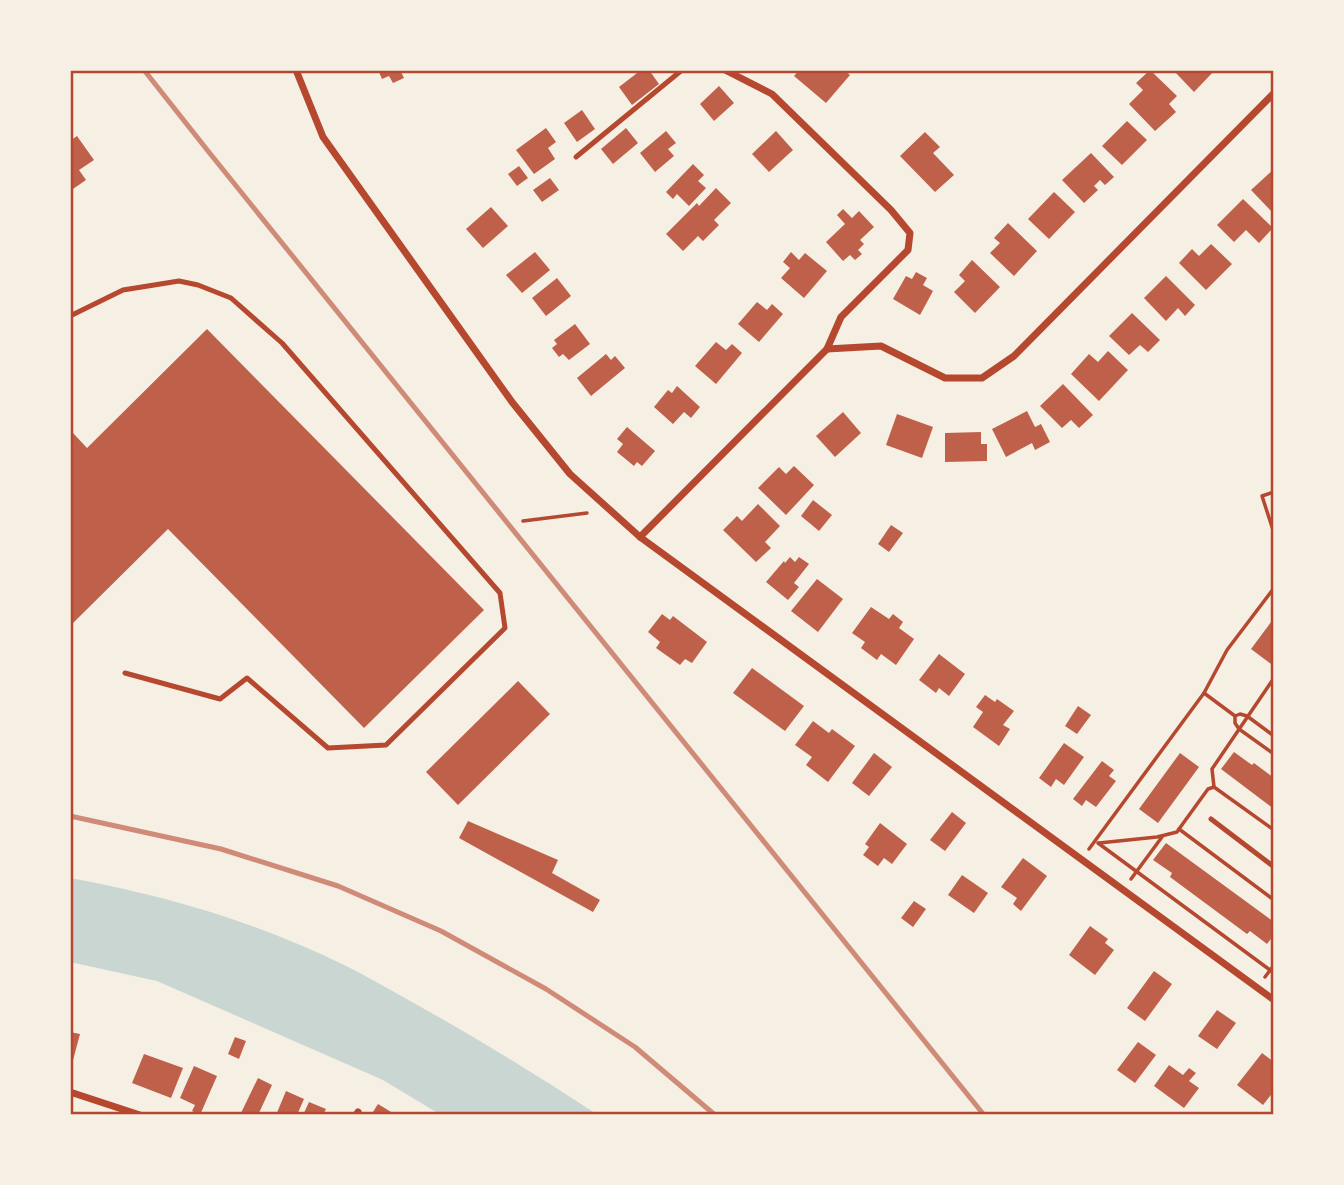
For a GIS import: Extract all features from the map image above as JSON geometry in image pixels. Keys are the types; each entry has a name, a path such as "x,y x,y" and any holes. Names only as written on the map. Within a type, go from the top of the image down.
{"street":[{"path":"296,70 323,137 512,402 570,474 640,537 1274,1000"},
{"path":"640,537 827,349 841,317 908,250 910,233 891,210 772,94 724,70"},
{"path":"827,349 881,346 945,378 982,378 1014,356 1274,93"},
{"path":"70,1092 140,1115"}],"lane":[{"path":"576,157 682,70"},
{"path":"70,316 123,290 179,281 198,285 231,298 282,342 500,593 505,628 386,746 328,748 247,678 220,699 125,673"},
{"path":"1211,818 1274,867"}],"path":[{"path":"1274,492 1262,496 1274,533"},
{"path":"523,521 587,513"},
{"path":"1082,858 1096,843 1204,693 1227,650 1274,588"},
{"path":"1214,787 1212,769 1274,678"},
{"path":"1204,693 1235,716"},
{"path":"1235,716 1240,713 1247,716 1274,736"},
{"path":"1235,716 1239,729 1274,754"},
{"path":"1096,843 1163,835 1177,832 1178,829"},
{"path":"1124,889 1163,835"},
{"path":"1096,843 1274,973"}],"shaded area":[{"path":"70,878 209,912 309,949 358,972 453,1025 598,1115 441,1115 383,1080 157,981 70,962"}],"building":[{"path":"378,70 400,70 404,78 393,83 389,76 382,79"},
{"path":"641,70 649,70 659,84 632,105 619,87"},
{"path":"799,70 844,70 850,75 826,103 794,76"},
{"path":"1150,70 1177,96 1169,104 1176,112 1155,131 1129,104 1143,90 1136,83"},
{"path":"1175,70 1215,70 1194,92"},
{"path":"719,86 734,103 714,121 700,104"},
{"path":"582,110 595,129 577,142 564,123"},
{"path":"1127,121 1147,140 1122,165 1102,146"},
{"path":"546,128 556,142 548,148 555,159 534,174 516,150"},
{"path":"626,128 638,143 613,164 601,149"},
{"path":"666,131 676,143 668,149 674,156 655,172 640,153"},
{"path":"776,131 793,150 769,172 752,154"},
{"path":"925,132 940,147 933,153 954,175 935,192 900,156"},
{"path":"77,136 94,160 79,170 86,180 70,191 70,141"},
{"path":"1091,153 1114,177 1105,185 1100,180 1094,186 1098,190 1084,203 1062,180"},
{"path":"693,164 704,175 698,181 706,188 689,206 677,194 673,199 666,192"},
{"path":"519,166 528,178 517,186 508,174"},
{"path":"1274,169 1274,210 1272,212 1251,190"},
{"path":"550,178 559,190 542,202 533,190"},
{"path":"716,188 731,203 714,220 719,225 703,241 698,236 683,251 666,234"},
{"path":"1054,192 1075,212 1049,239 1028,219"},
{"path":"1243,199 1273,228 1259,243 1246,230 1234,242 1217,225"},
{"path":"491,207 508,226 483,248 466,229"},
{"path":"843,209 852,218 859,211 874,227 860,240 864,244 858,250 862,254 855,260 850,255 843,261 826,242 845,224 837,215"},
{"path":"1008,223 1037,251 1014,276 990,253 1000,243 994,238"},
{"path":"1211,244 1232,264 1206,290 1179,263 1192,249 1199,256"},
{"path":"535,252 550,270 522,293 506,275"},
{"path":"791,252 799,260 805,253 827,271 804,298 781,278 790,268 783,262"},
{"path":"972,260 1000,287 975,313 954,292 965,281 959,275"},
{"path":"916,272 927,278 923,285 933,291 920,315 893,299 906,276 912,279"},
{"path":"1166,276 1195,305 1185,316 1178,308 1166,321 1144,298"},
{"path":"557,278 571,296 546,316 532,298"},
{"path":"757,302 767,310 772,304 783,314 759,342 738,324"},
{"path":"1132,313 1160,340 1148,352 1140,345 1129,355 1109,336"},
{"path":"575,324 590,344 569,360 563,354 559,357 552,348 557,344 554,340"},
{"path":"207,329 484,610 364,728 168,529 70,626 70,436 73,433 87,448"},
{"path":"716,342 726,350 732,344 742,353 716,384 695,366"},
{"path":"1108,351 1128,370 1099,401 1071,374 1089,354 1098,362"},
{"path":"606,354 611,360 615,356 625,368 591,396 577,378"},
{"path":"1063,384 1093,415 1079,428 1071,420 1062,428 1040,406"},
{"path":"677,386 700,407 691,418 684,412 673,424 654,407 668,390 672,393"},
{"path":"1027,411 1035,427 1041,424 1050,442 1035,450 1032,443 1006,457 992,429"},
{"path":"843,412 861,433 835,457 816,436"},
{"path":"897,414 933,427 922,458 886,445"},
{"path":"627,427 655,451 642,466 637,462 634,466 617,452 623,444 617,439"},
{"path":"981,432 981,444 987,444 987,461 945,462 945,433"},
{"path":"794,466 814,485 786,515 758,488 779,467 786,474"},
{"path":"813,500 832,515 819,531 801,516"},
{"path":"758,504 780,526 765,542 771,548 756,562 723,530 737,516 742,521"},
{"path":"891,525 903,533 889,552 878,544"},
{"path":"790,557 795,562 799,557 809,564 794,583 799,587 788,600 766,582"},
{"path":"817,579 843,599 818,632 791,611"},
{"path":"871,607 889,619 893,614 903,622 899,628 914,639 896,665 881,654 877,660 861,648 865,642 852,633"},
{"path":"662,614 670,620 673,616 707,642 692,663 685,659 680,665 656,648 660,642 648,632"},
{"path":"1274,618 1274,659 1271,664 1251,649"},
{"path":"939,654 965,674 949,696 939,688 936,693 919,680"},
{"path":"752,668 804,706 785,731 733,693"},
{"path":"518,681 550,714 458,805 426,772"},
{"path":"985,695 995,702 997,699 1014,711 1003,725 1010,729 999,746 973,727 983,712 976,707"},
{"path":"1078,706 1091,715 1077,734 1065,726"},
{"path":"813,721 829,733 832,729 855,746 828,782 806,765 812,757 795,745"},
{"path":"1064,743 1084,757 1064,785 1056,779 1051,787 1039,778"},
{"path":"1234,752 1274,778 1274,809 1221,769"},
{"path":"874,753 892,767 869,796 852,783"},
{"path":"1180,753 1199,767 1158,823 1139,809"},
{"path":"1102,761 1114,770 1109,776 1116,781 1096,807 1086,800 1082,806 1073,799"},
{"path":"952,812 966,823 945,851 930,840"},
{"path":"468,821 558,860 552,873 600,900 593,912 459,838"},
{"path":"880,823 907,844 892,864 884,858 878,866 863,855 869,847 865,844"},
{"path":"1166,843 1274,922 1274,935 1267,944 1250,931 1247,934 1170,877 1172,873 1153,860"},
{"path":"1023,858 1047,876 1021,911 1013,904 1017,898 1001,887"},
{"path":"962,875 988,893 974,913 948,895"},
{"path":"914,901 926,909 913,927 901,918"},
{"path":"1090,926 1108,939 1105,943 1114,950 1095,975 1069,955"},
{"path":"1154,971 1172,984 1145,1021 1127,1008"},
{"path":"1217,1010 1236,1023 1217,1049 1198,1036"},
{"path":"70,1032 80,1034 72,1064 70,1064"},
{"path":"235,1037 246,1041 239,1059 228,1054"},
{"path":"1138,1042 1156,1055 1135,1083 1117,1070"},
{"path":"1262,1053 1274,1062 1274,1076 1271,1080 1274,1082 1274,1091 1263,1105 1237,1085"},
{"path":"144,1054 183,1068 171,1098 132,1083"},
{"path":"1169,1065 1183,1075 1189,1068 1196,1073 1189,1081 1199,1088 1184,1108 1154,1086"},
{"path":"194,1066 217,1076 200,1115 192,1111 195,1105 180,1098"},
{"path":"258,1078 272,1085 258,1115 240,1115"},
{"path":"286,1091 304,1099 297,1115 276,1115"},
{"path":"309,1102 326,1109 323,1115 303,1115"},
{"path":"378,1104 396,1115 371,1115"}],"railway":[{"path":"144,70 984,1115"},
{"path":"70,816 221,849 338,886 441,931 546,989 635,1047 715,1115"}]}
